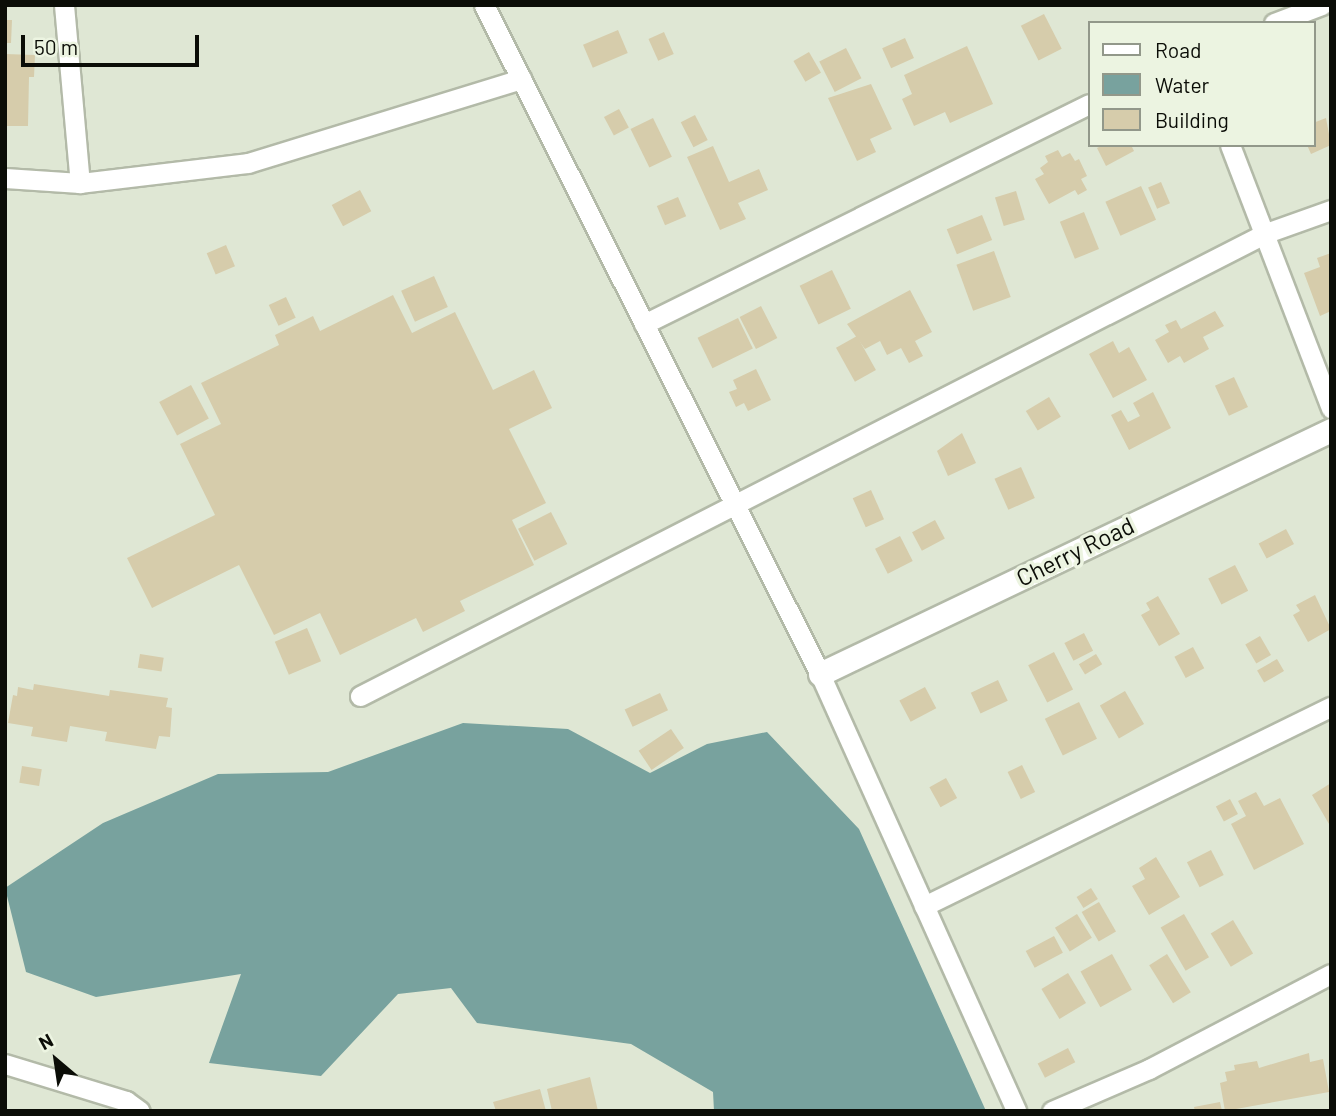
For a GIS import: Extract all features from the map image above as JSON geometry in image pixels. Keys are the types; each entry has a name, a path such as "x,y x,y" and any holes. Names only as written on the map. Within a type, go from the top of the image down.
{"street":[{"path":"64,5 80,183"},
{"path":"484,5 820,674 1016,1111"},
{"path":"1279,21 1322,5"},
{"path":"5,178 80,183 248,163 521,79"},
{"path":"645,324 1088,104"},
{"path":"1231,147 1331,408"},
{"path":"360,696 701,526 734,503 1266,233 1331,210"},
{"name":"Cherry Road","path":"820,674 1331,430"},
{"path":"924,906 1331,707"},
{"path":"1052,1111 1149,1069 1331,974"},
{"path":"5,1064 126,1101 140,1111"}],"water":[{"path":"463,723 568,729 650,773 707,744 767,732 859,829 986,1111 714,1111 713,1092 631,1044 477,1023 451,988 398,994 321,1076 209,1063 241,974 96,997 26,972 5,888 103,823 218,774 328,772"}],"building":[{"path":"1044,14 1062,49 1039,61 1021,26"},
{"path":"5,20 12,20 11,43 5,43"},
{"path":"618,30 628,53 593,68 583,45"},
{"path":"664,32 674,54 658,61 648,39"},
{"path":"905,38 914,58 891,68 882,48"},
{"path":"967,46 993,104 950,123 945,112 914,126 902,99 912,94 904,75"},
{"path":"846,48 861,78 835,92 819,62"},
{"path":"809,52 821,73 805,82 793,61"},
{"path":"5,54 35,55 34,77 29,77 28,126 5,126"},
{"path":"871,84 892,129 870,139 876,152 857,161 828,98"},
{"path":"619,109 629,128 614,136 604,117"},
{"path":"695,115 708,140 693,147 681,122"},
{"path":"653,118 672,157 649,168 631,129"},
{"path":"1326,118 1331,145 1311,154 1308,147 1315,147 1315,122"},
{"path":"713,146 729,182 759,169 768,190 738,203 746,219 720,230 687,157"},
{"path":"1132,147 1134,151 1106,166 1097,148"},
{"path":"1058,150 1062,157 1070,153 1075,161 1079,159 1087,176 1081,179 1087,190 1078,195 1075,190 1049,204 1035,179 1044,174 1040,168 1048,162 1045,156"},
{"path":"1161,182 1170,203 1157,209 1148,187"},
{"path":"1141,186 1156,220 1120,236 1105,202"},
{"path":"360,190 371,211 343,226 332,205"},
{"path":"1016,191 1025,220 1004,226 995,197"},
{"path":"678,197 686,216 665,225 657,206"},
{"path":"1084,212 1099,249 1075,259 1060,222"},
{"path":"982,215 992,240 957,254 947,229"},
{"path":"226,245 235,266 216,274 207,253"},
{"path":"994,251 1011,297 973,311 956,265"},
{"path":"1331,253 1331,311 1320,316 1304,273 1320,267 1317,258"},
{"path":"832,270 851,309 818,324 800,286"},
{"path":"434,276 448,307 415,322 401,291"},
{"path":"910,290 932,332 915,341 923,356 909,363 901,348 887,355 880,341 865,349 847,324"},
{"path":"393,295 412,333 455,312 493,390 534,370 552,408 509,429 546,503 512,520 534,565 460,601 465,611 423,632 416,618 340,655 320,613 274,635 239,565 152,608 127,558 215,515 180,444 221,424 201,383 279,345 275,335 313,316 320,331"},
{"path":"286,297 296,318 279,326 269,305"},
{"path":"761,306 777,338 756,349 740,317"},
{"path":"1215,311 1224,326 1203,337 1209,349 1184,363 1180,356 1168,363 1155,340 1169,332 1165,325 1176,320 1181,329"},
{"path":"738,318 753,349 712,368 698,338"},
{"path":"857,336 876,370 855,382 836,348"},
{"path":"1113,341 1119,353 1129,347 1147,380 1113,398 1089,354"},
{"path":"756,369 771,400 748,411 744,403 736,407 729,392 737,389 733,380"},
{"path":"1234,377 1248,407 1229,416 1215,386"},
{"path":"191,385 209,419 177,435 159,402"},
{"path":"1153,392 1171,428 1129,450 1111,415 1121,410 1128,422 1140,416 1133,403"},
{"path":"1049,397 1061,417 1038,431 1026,411"},
{"path":"962,433 976,463 948,476 937,451"},
{"path":"1021,467 1035,498 1008,510 995,479"},
{"path":"871,490 884,519 866,527 853,498"},
{"path":"551,512 567,544 534,561 518,529"},
{"path":"935,520 945,539 922,551 912,532"},
{"path":"1286,529 1294,544 1267,559 1259,544"},
{"path":"900,536 913,561 888,574 875,549"},
{"path":"1235,565 1248,591 1221,604 1208,579"},
{"path":"1315,595 1331,629 1308,642 1293,615 1300,611 1296,605"},
{"path":"1158,596 1180,634 1159,646 1141,615 1150,610 1146,603"},
{"path":"307,628 321,661 289,675 275,642"},
{"path":"1084,633 1093,651 1073,661 1064,643"},
{"path":"1260,636 1271,655 1256,664 1245,644"},
{"path":"1193,647 1204,668 1186,678 1174,657"},
{"path":"1054,652 1073,689 1047,703 1028,665"},
{"path":"140,654 164,658 162,672 138,668"},
{"path":"1096,654 1102,664 1085,675 1079,664"},
{"path":"1277,659 1284,671 1264,683 1257,670"},
{"path":"998,680 1008,701 981,714 971,693"},
{"path":"34,684 109,696 110,690 168,698 166,707 172,708 170,737 159,736 156,749 105,741 107,732 70,726 67,742 31,736 33,727 8,723 13,695 17,696 18,687 33,690"},
{"path":"925,687 936,708 911,722 899,701"},
{"path":"1125,691 1144,724 1119,738 1100,706"},
{"path":"660,693 668,710 633,727 625,709"},
{"path":"1079,702 1097,739 1063,756 1045,719"},
{"path":"671,729 684,748 652,770 639,751"},
{"path":"1022,765 1035,792 1021,799 1008,772"},
{"path":"22,766 42,769 39,786 19,783"},
{"path":"946,778 957,798 941,807 929,787"},
{"path":"1331,783 1331,823 1329,824 1312,795"},
{"path":"1256,792 1264,806 1280,798 1304,844 1254,870 1231,824 1246,816 1238,801"},
{"path":"1230,799 1238,814 1224,822 1216,807"},
{"path":"1211,850 1224,875 1200,887 1187,862"},
{"path":"1156,857 1180,897 1149,915 1132,886 1145,879 1139,868"},
{"path":"1091,888 1098,899 1083,908 1077,897"},
{"path":"1099,902 1116,931 1099,941 1082,912"},
{"path":"1077,914 1092,938 1070,952 1055,928"},
{"path":"1184,914 1209,957 1186,971 1161,927"},
{"path":"1233,920 1253,953 1231,967 1211,933"},
{"path":"1054,936 1063,953 1035,968 1026,951"},
{"path":"1112,954 1132,990 1100,1007 1081,971"},
{"path":"1167,954 1191,992 1173,1003 1149,965"},
{"path":"1068,973 1086,1003 1059,1019 1041,989"},
{"path":"1068,1048 1075,1062 1045,1078 1038,1063"},
{"path":"1309,1053 1310,1062 1323,1059 1329,1092 1225,1111 1220,1083 1227,1081 1225,1072 1235,1070 1234,1065 1257,1061 1259,1068"},
{"path":"590,1077 598,1111 552,1111 547,1089"},
{"path":"540,1089 546,1111 496,1111 493,1102"},
{"path":"1220,1102 1222,1111 1195,1111 1194,1107"}]}
